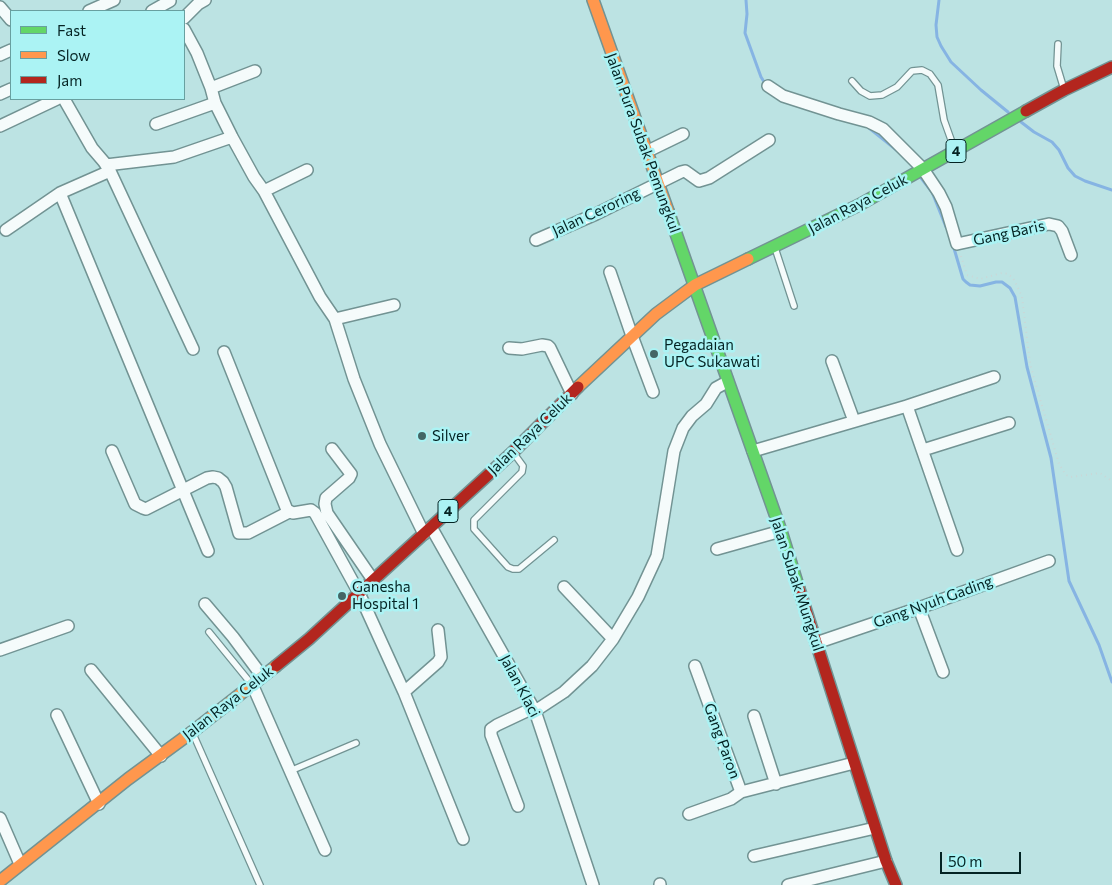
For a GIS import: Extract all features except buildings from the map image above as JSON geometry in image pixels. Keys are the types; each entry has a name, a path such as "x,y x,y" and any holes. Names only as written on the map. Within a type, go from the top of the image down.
{"main road":[{"name":"Jalan Pura Subak Pemungkul","path":"593,0 657,184 695,285"},
{"name":"Jalan Raya Celuk","path":"0,881 309,639 360,593 370,576 427,531 512,452 601,364 656,314 695,285 859,205 1038,104 1112,67"},
{"name":"Jalan Subak Mungkul","path":"695,285 727,382 781,531 854,763 886,861 896,885"}],"street":[{"path":"91,10 114,0"},
{"path":"185,17 205,0"},
{"path":"155,10 171,4"},
{"path":"0,8 10,19"},
{"name":"Jalan Klaci","path":"185,31 197,53 211,88 215,104 232,137 264,191 308,276 334,319 354,378 380,444 427,531 534,710 593,885"},
{"path":"211,88 254,71"},
{"path":"768,86 783,96 875,124 883,129 939,193 946,206 958,244"},
{"path":"0,126 55,100"},
{"path":"65,100 92,148 108,168 193,349"},
{"path":"156,124 215,104"},
{"path":"646,152 683,134"},
{"path":"6,230 60,194 108,168 174,157 232,137"},
{"name":"Jalan Ceroring","path":"536,240 596,214 685,171 699,180 709,178 770,140"},
{"path":"264,191 308,170"},
{"path":"60,194 208,551"},
{"name":"Gang Baris","path":"958,244 1049,224 1058,226 1062,231 1071,255"},
{"path":"610,272 653,392"},
{"path":"334,319 394,305"},
{"path":"509,348 522,350 542,345 548,346 572,394"},
{"path":"224,352 289,512"},
{"path":"832,361 854,421"},
{"path":"753,451 907,406 994,377"},
{"path":"518,806 491,735 491,729 497,724 534,710 564,692 592,666 613,639 638,597 657,556 674,451 683,428 692,416 706,404 716,388 727,382"},
{"path":"907,406 957,550"},
{"path":"923,450 1008,423"},
{"path":"332,448 351,474 349,478 326,498 325,507 327,513 370,576"},
{"path":"112,451 135,504 139,507 146,508 208,478 218,478 226,487 237,529 242,533 248,533 289,512 308,510 315,513 360,593 404,692 463,839"},
{"path":"717,549 781,531"},
{"name":"Gang Nyuh Gading","path":"816,643 1049,561"},
{"path":"564,587 613,639"},
{"path":"206,604 262,676"},
{"path":"918,608 943,672"},
{"path":"0,650 68,626"},
{"path":"404,692 438,662 441,657 438,630"},
{"name":"Gang Paron","path":"695,666 741,792 854,763"},
{"path":"91,670 161,756"},
{"path":"252,684 325,850"},
{"path":"58,715 99,804"},
{"path":"754,716 776,784"},
{"path":"689,814 731,799 741,792"},
{"path":"0,818 20,864"},
{"path":"754,856 876,828"},
{"path":"788,885 886,861"}],"lane":[{"path":"1058,44 1057,66 1064,90"},
{"path":"852,81 861,91 870,96 882,95 896,87 912,71 922,70 930,74 938,85 944,120 955,151"},
{"path":"775,247 794,306"},
{"path":"512,452 522,463 522,472 474,520 474,529 508,568 512,569 519,568 554,540"},
{"path":"209,632 252,684"},
{"path":"192,732 260,885"},
{"path":"290,771 356,743"}],"path":[{"path":"958,244 967,275 980,279 1002,273 1014,278 1022,297 1030,364 1059,464 1066,475 1071,477 1100,473 1112,481"}],"waterway":[{"path":"746,0 745,33 761,77 766,85"},
{"path":"939,0 936,25 937,37 941,46 951,62 1008,112"},
{"path":"1021,122 1052,142 1075,176 1112,190"},
{"path":"869,128 899,152"},
{"path":"921,178 932,192 946,227"},
{"path":"953,245 963,279 966,282 970,285 980,286 1002,282 1010,288 1015,297 1027,367 1051,458 1069,581 1099,645 1112,682"}],"traffic: fast":[{"path":"748,259 859,205 1026,111"},
{"path":"668,211 781,531 799,589"}],"traffic: slow":[{"path":"593,0 668,211"},
{"path":"578,387 656,314 695,285 748,259"},
{"path":"0,881 128,779 276,666"}],"traffic: jam":[{"path":"1026,111 1112,67"},
{"path":"276,666 309,639 513,452 578,387"},
{"path":"799,589 886,861 896,885"}],"place":[{"name":"Pegadaian UPC Sukawati","path":"654,354"},
{"name":"Silver","path":"422,436"},
{"name":"Ganesha Hospital 1","path":"342,596"}]}
